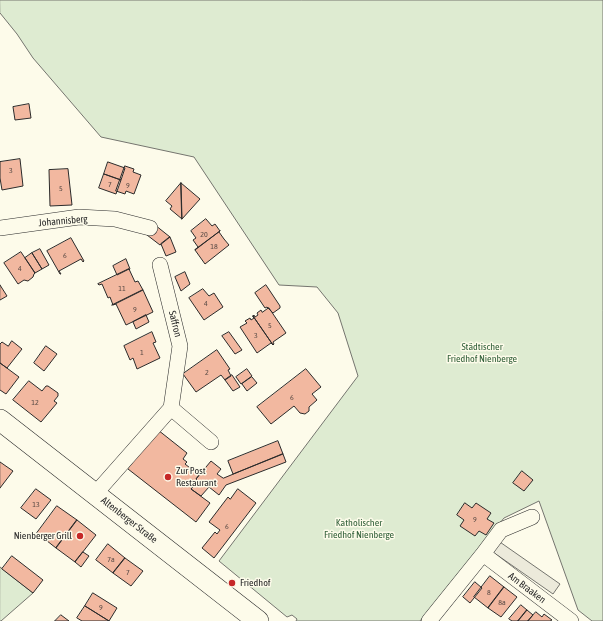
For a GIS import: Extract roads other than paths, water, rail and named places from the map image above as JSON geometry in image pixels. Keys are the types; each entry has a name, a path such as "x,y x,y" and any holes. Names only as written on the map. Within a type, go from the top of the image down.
{"main road":[{"name":"Altenberger Straße","path":"0,420 258,621"}],"street":[{"name":"Johannisberg","path":"0,228 79,217 115,219 150,228"},
{"name":"Saffron","path":"160,265 180,346 171,408"},
{"path":"95,494 171,408 211,442"},
{"path":"430,621 501,530 532,517"},
{"name":"Am Braaken","path":"483,554 571,621"}],"place":[{"name":"Zur Post Restaurant","path":"168,477"},
{"name":"Nienberger Grill","path":"80,536"},
{"name":"Friedhof","path":"232,583"}],"park label":[{"name":"Städtischer Friedhof Nienberge","path":"482,352"},
{"name":"Katholischer Friedhof Nienberge","path":"359,528"}]}
